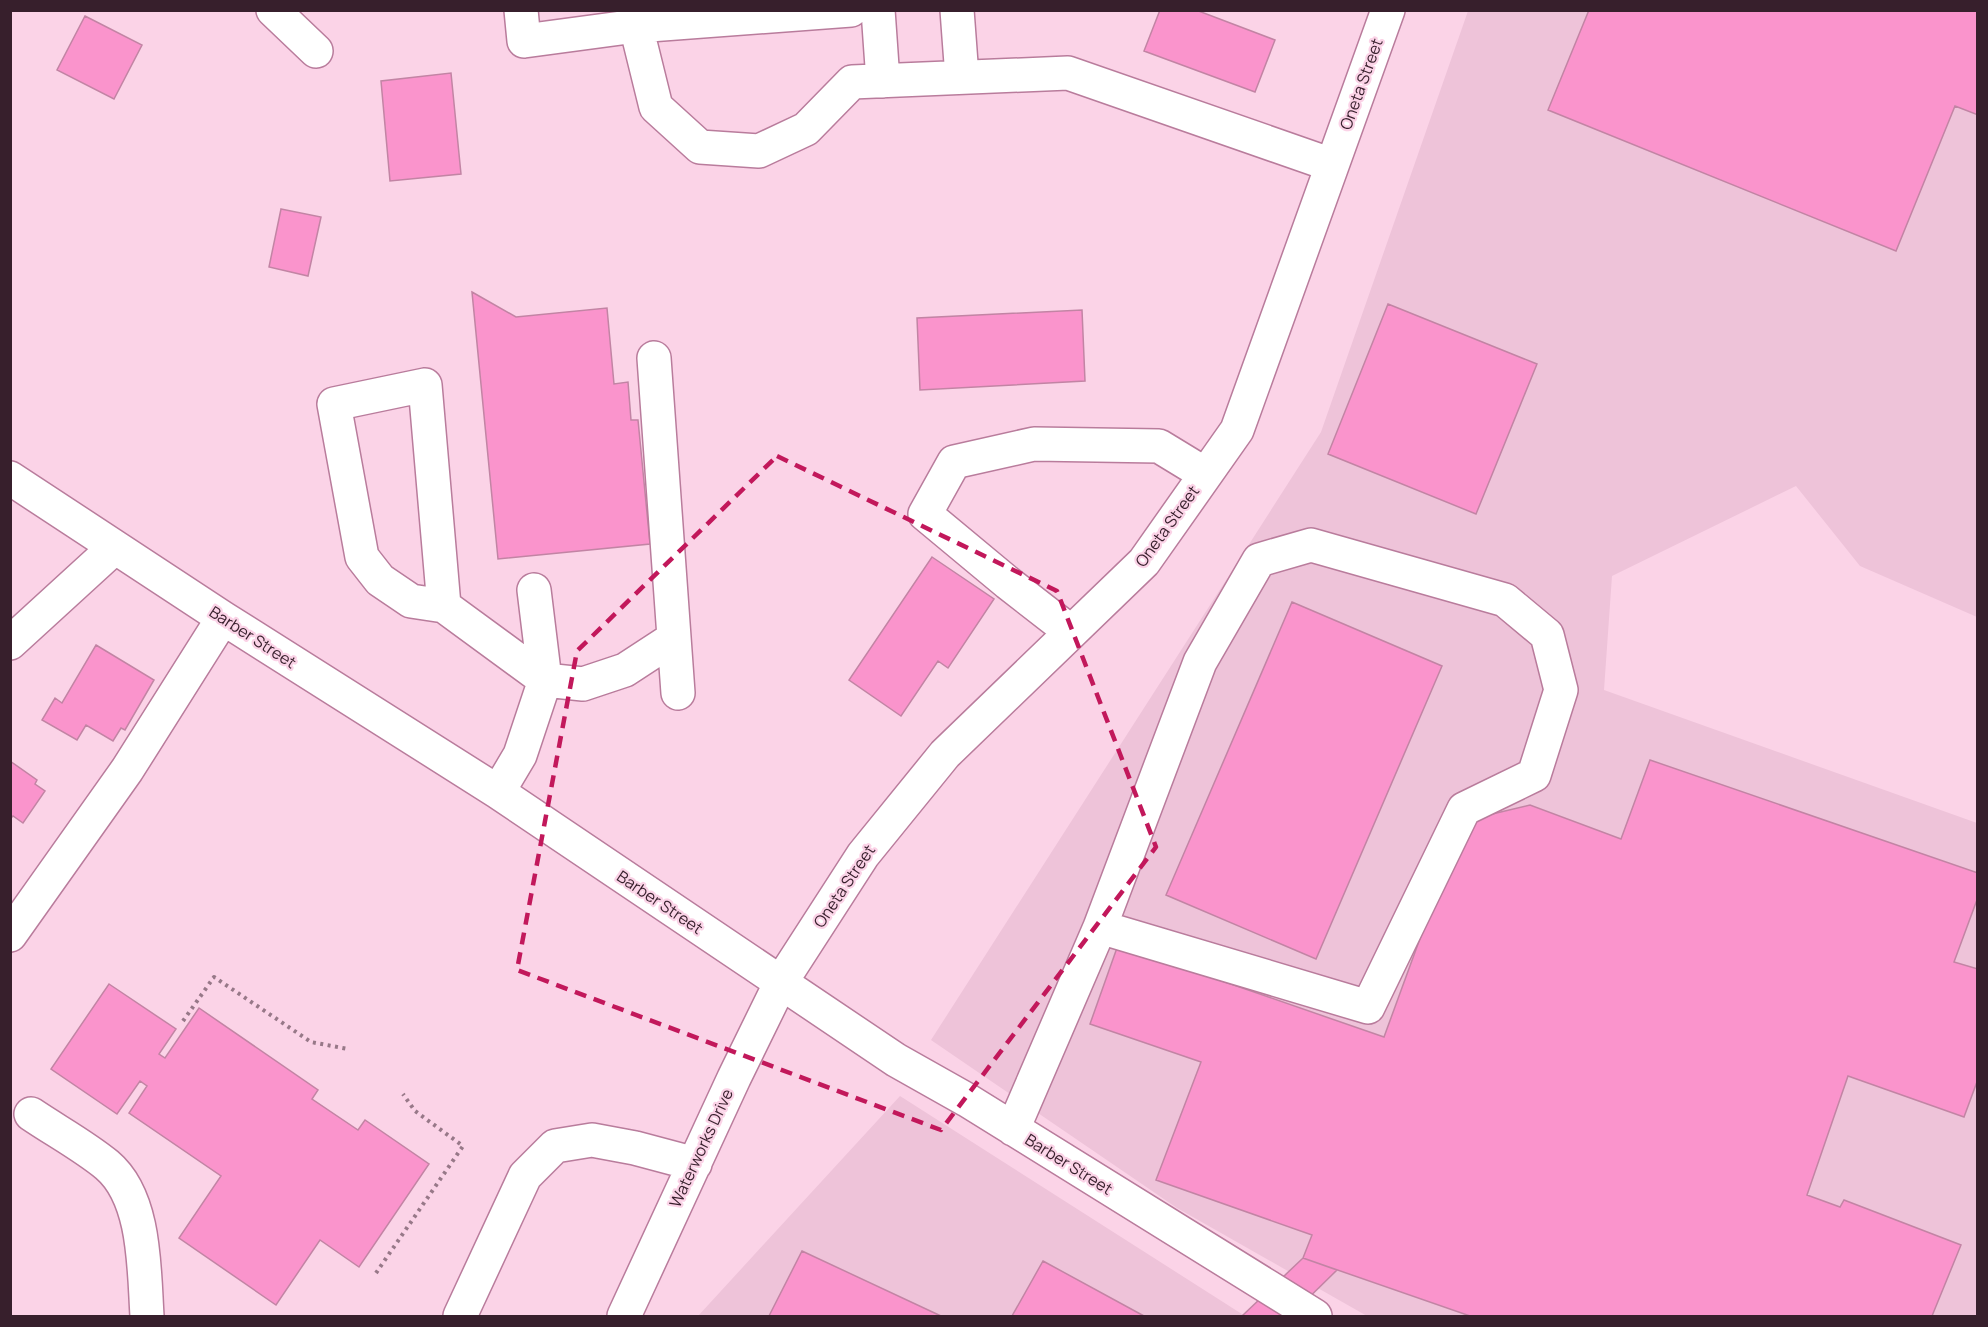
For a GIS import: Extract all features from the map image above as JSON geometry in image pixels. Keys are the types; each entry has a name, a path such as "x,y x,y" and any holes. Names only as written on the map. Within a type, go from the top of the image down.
{"street":[{"path":"273,10 316,51"},
{"path":"521,10 524,41 636,26 851,10"},
{"path":"879,10 883,81"},
{"path":"957,10 962,77"},
{"name":"Oneta Street","path":"781,982 863,855 945,754 1144,562 1237,430 1388,10"},
{"path":"636,26 656,107 700,147 759,151 806,129 852,82 1068,73 1332,165"},
{"path":"654,358 678,693"},
{"path":"444,606 425,385 334,404 362,557 380,580 411,601 444,606 545,680 583,684 625,670 674,638"},
{"path":"1071,632 926,514 954,462 1034,444 1159,446 1205,474"},
{"name":"Barber Street","path":"10,478 223,618 498,792 896,1060 967,1100 1316,1317"},
{"path":"1013,1129 1100,927 1200,662 1259,560 1311,545 1505,600 1547,635 1561,690 1534,775 1464,809 1368,1007 1100,927"},
{"path":"10,643 115,547"},
{"path":"498,792 520,755 545,680 534,590"},
{"path":"10,936 127,770 223,618"},
{"name":"Waterworks Drive","path":"624,1317 781,982"},
{"path":"32,1114 109,1166 129,1192 143,1246 147,1317"},
{"path":"460,1317 525,1176 555,1146 592,1140 635,1148 695,1164"}],"path":[{"path":"183,1021 214,977 311,1042 348,1049"},
{"path":"376,1273 463,1146 415,1111 403,1094"}],"highlighted area":[{"path":"777,456 1057,591 1156,847 941,1130 517,970 577,651"}],"shaded area":[{"path":"1468,11 1977,11 1977,617 1860,566 1796,486 1612,576 1604,690 1977,823 1978,1311 1976,1316 1367,1316 1177,1208 931,1040 1321,432"},
{"path":"900,1096 1245,1316 698,1316"}],"building":[{"path":"1160,10 1196,10 1275,40 1255,92 1144,51"},
{"path":"1589,10 1978,10 1978,115 1955,106 1896,251 1548,110"},
{"path":"85,16 142,45 114,99 57,70"},
{"path":"451,73 461,174 390,181 381,81"},
{"path":"281,209 321,217 308,276 269,267"},
{"path":"472,292 516,317 607,308 614,384 628,382 631,420 638,420 650,544 498,559"},
{"path":"1388,304 1537,364 1476,514 1328,454"},
{"path":"1082,310 1085,381 920,390 917,318"},
{"path":"932,557 994,599 948,668 938,661 901,716 849,680"},
{"path":"1292,602 1442,666 1316,959 1166,895"},
{"path":"96,645 154,680 125,730 121,728 113,741 86,725 77,740 42,720 55,698 62,703"},
{"path":"1650,760 1978,873 1978,897 1954,962 1978,969 1978,1079 1964,1117 1848,1076 1807,1195 1840,1207 1844,1200 1961,1245 1932,1316 1470,1316 1303,1258 1312,1235 1156,1180 1201,1062 1090,1024 1118,945 1384,1037 1463,821 1530,805 1621,839"},
{"path":"10,761 37,780 35,784 45,791 23,823 13,816 10,819"},
{"path":"109,984 176,1029 159,1054 165,1058 199,1008 318,1090 312,1099 358,1130 365,1120 429,1164 359,1267 320,1240 276,1305 179,1238 221,1176 129,1113 147,1086 140,1081 117,1114 51,1069"},
{"path":"802,1251 941,1316 769,1316"},
{"path":"1303,1258 1337,1270 1290,1316 1242,1316"},
{"path":"1043,1261 1144,1316 1012,1316"}]}
